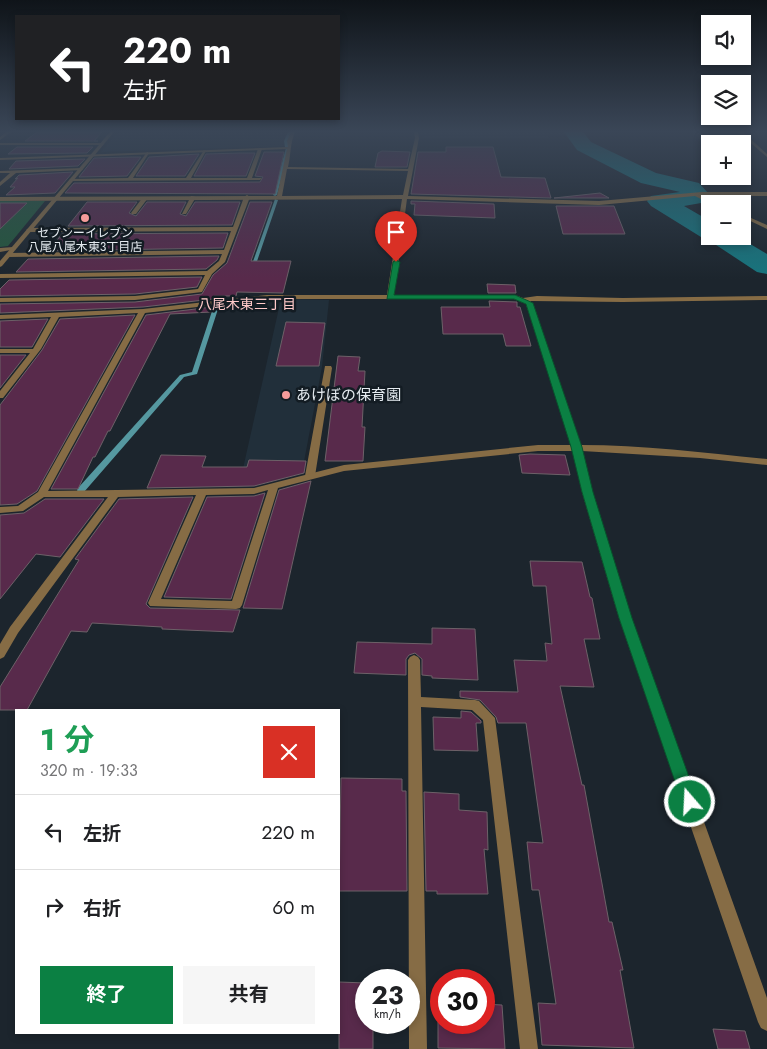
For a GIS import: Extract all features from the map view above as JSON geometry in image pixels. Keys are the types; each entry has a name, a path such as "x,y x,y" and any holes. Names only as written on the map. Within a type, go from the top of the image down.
{"street":[{"path":"0,265 70,181"},
{"path":"279,196 283,181"},
{"path":"390,298 409,181"},
{"path":"0,200 279,196 405,197 599,203 696,195 767,194"},
{"path":"696,195 701,197"},
{"path":"0,300 135,298 200,291 209,273 222,262 248,197"},
{"path":"134,213 145,198"},
{"path":"184,214 193,198"},
{"path":"751,219 767,227"},
{"path":"29,230 235,229"},
{"path":"0,250 13,249"},
{"path":"9,255 226,252"},
{"path":"0,276 209,273"},
{"path":"0,317 143,311 267,297 515,297 529,303 576,447 587,492 625,618 767,1022"},
{"path":"521,300 537,298 623,300 767,298"},
{"path":"0,510 20,509 42,494 143,311"},
{"path":"0,396 35,352 56,315"},
{"path":"0,351 35,352"},
{"path":"310,476 328,368"},
{"path":"42,494 254,491 344,468 538,448 576,447 700,455 767,462"},
{"path":"202,492 154,603 236,605 274,486"},
{"path":"0,654 14,630 115,494"},
{"path":"414,660 418,1049"},
{"path":"414,702 475,705 489,718 529,1049"}],"shaded area":[{"path":"281,299 329,300 322,367 302,472 240,482"}],"green space":[{"path":"0,201 45,201 8,246 0,247"}],"building":[{"path":"15,181 65,181 55,193 6,195 15,187 10,187"},
{"path":"278,181 275,194 65,193 74,183"},
{"path":"413,181 546,181 551,198 411,194"},
{"path":"600,193 609,198 554,198"},
{"path":"411,201 494,204 495,218 414,215 415,204 411,204"},
{"path":"87,202 137,202 129,213 136,216 147,202 186,202 180,214 186,216 195,202 240,202 232,225 68,226"},
{"path":"250,202 272,202 251,261 291,261 283,293 237,292 236,296 214,296 213,299 143,307 0,313 0,304 135,302 202,294 213,275 227,263"},
{"path":"0,203 27,203 0,229"},
{"path":"556,206 614,206 625,234 563,234"},
{"path":"228,233 223,248 35,251 41,244 54,244 62,234"},
{"path":"219,256 206,269 16,272 28,259"},
{"path":"202,277 197,287 135,294 0,296 0,289 9,280"},
{"path":"487,284 515,285 516,293 488,293"},
{"path":"489,301 517,302 517,307 520,307 531,346 506,346 503,334 443,334 441,307 490,307"},
{"path":"212,307 212,312 170,314 110,431 108,431 95,457 93,457 78,489 51,489 146,315"},
{"path":"135,315 37,491 17,504 0,505 0,405 42,350 60,319"},
{"path":"48,319 32,347 0,347 0,321"},
{"path":"286,322 325,323 319,366 276,366"},
{"path":"0,355 26,355 0,388"},
{"path":"338,356 360,357 358,371 365,371 362,427 365,427 363,461 325,461"},
{"path":"161,455 206,456 202,467 247,467 249,460 306,461 304,473 254,486 147,488"},
{"path":"519,455 565,455 570,475 522,473"},
{"path":"311,481 282,609 243,608 279,490"},
{"path":"265,493 231,599 164,597 207,497 254,496"},
{"path":"193,497 146,604 150,608 240,610 233,632 162,629 162,627 92,623 87,632 71,631 28,709 0,710 0,687 79,560 75,559 119,499"},
{"path":"45,499 104,499 60,557 36,554 0,599 0,515 24,513"},
{"path":"530,561 582,562 590,597 592,598 600,639 584,639 594,687 560,686 582,785 584,785 609,922 612,922 623,970 620,970 634,1048 542,1045 538,1003 556,1004 539,890 532,890 527,842 543,843 526,723 498,723 496,717 480,700 460,697 460,691 518,692 514,660 547,661 545,643 552,644 546,586 533,586"},
{"path":"432,628 475,629 478,680 432,678 432,676 422,675 422,659 415,653 409,655 406,659 406,675 354,673 357,642 432,644"},
{"path":"461,711 471,712 481,721 481,723 476,723 478,751 434,750 433,717 461,718"},
{"path":"341,778 402,779 402,791 406,791 407,891 340,891"},
{"path":"424,792 459,794 459,810 487,812 488,850 484,849 488,894 437,894 437,891 426,891"},
{"path":"340,982 355,983 355,1034 373,1034 373,1049 339,1049"},
{"path":"495,1005 502,1005 505,1049 438,1048 438,1034 495,1034"},
{"path":"713,1029 745,1031 750,1049 718,1049"}],"waterway":[{"path":"275,195 279,181"},
{"path":"661,181 691,188 697,193 693,198 659,201 701,227"},
{"path":"252,270 276,200"},
{"path":"733,245 767,266"},
{"path":"81,490 182,376 195,373 216,306"}],"place":[{"name":"セブンーイレブン 八尾八尾木東3丁目店","path":"85,218"},
{"name":"あけぼの保育園","path":"286,395"}],"district":[{"name":"八尾木東三丁目","path":"247,304"}],"route":[{"path":"396,262 390,298 515,297 529,303 576,447 587,492 625,618 690,802"}]}
